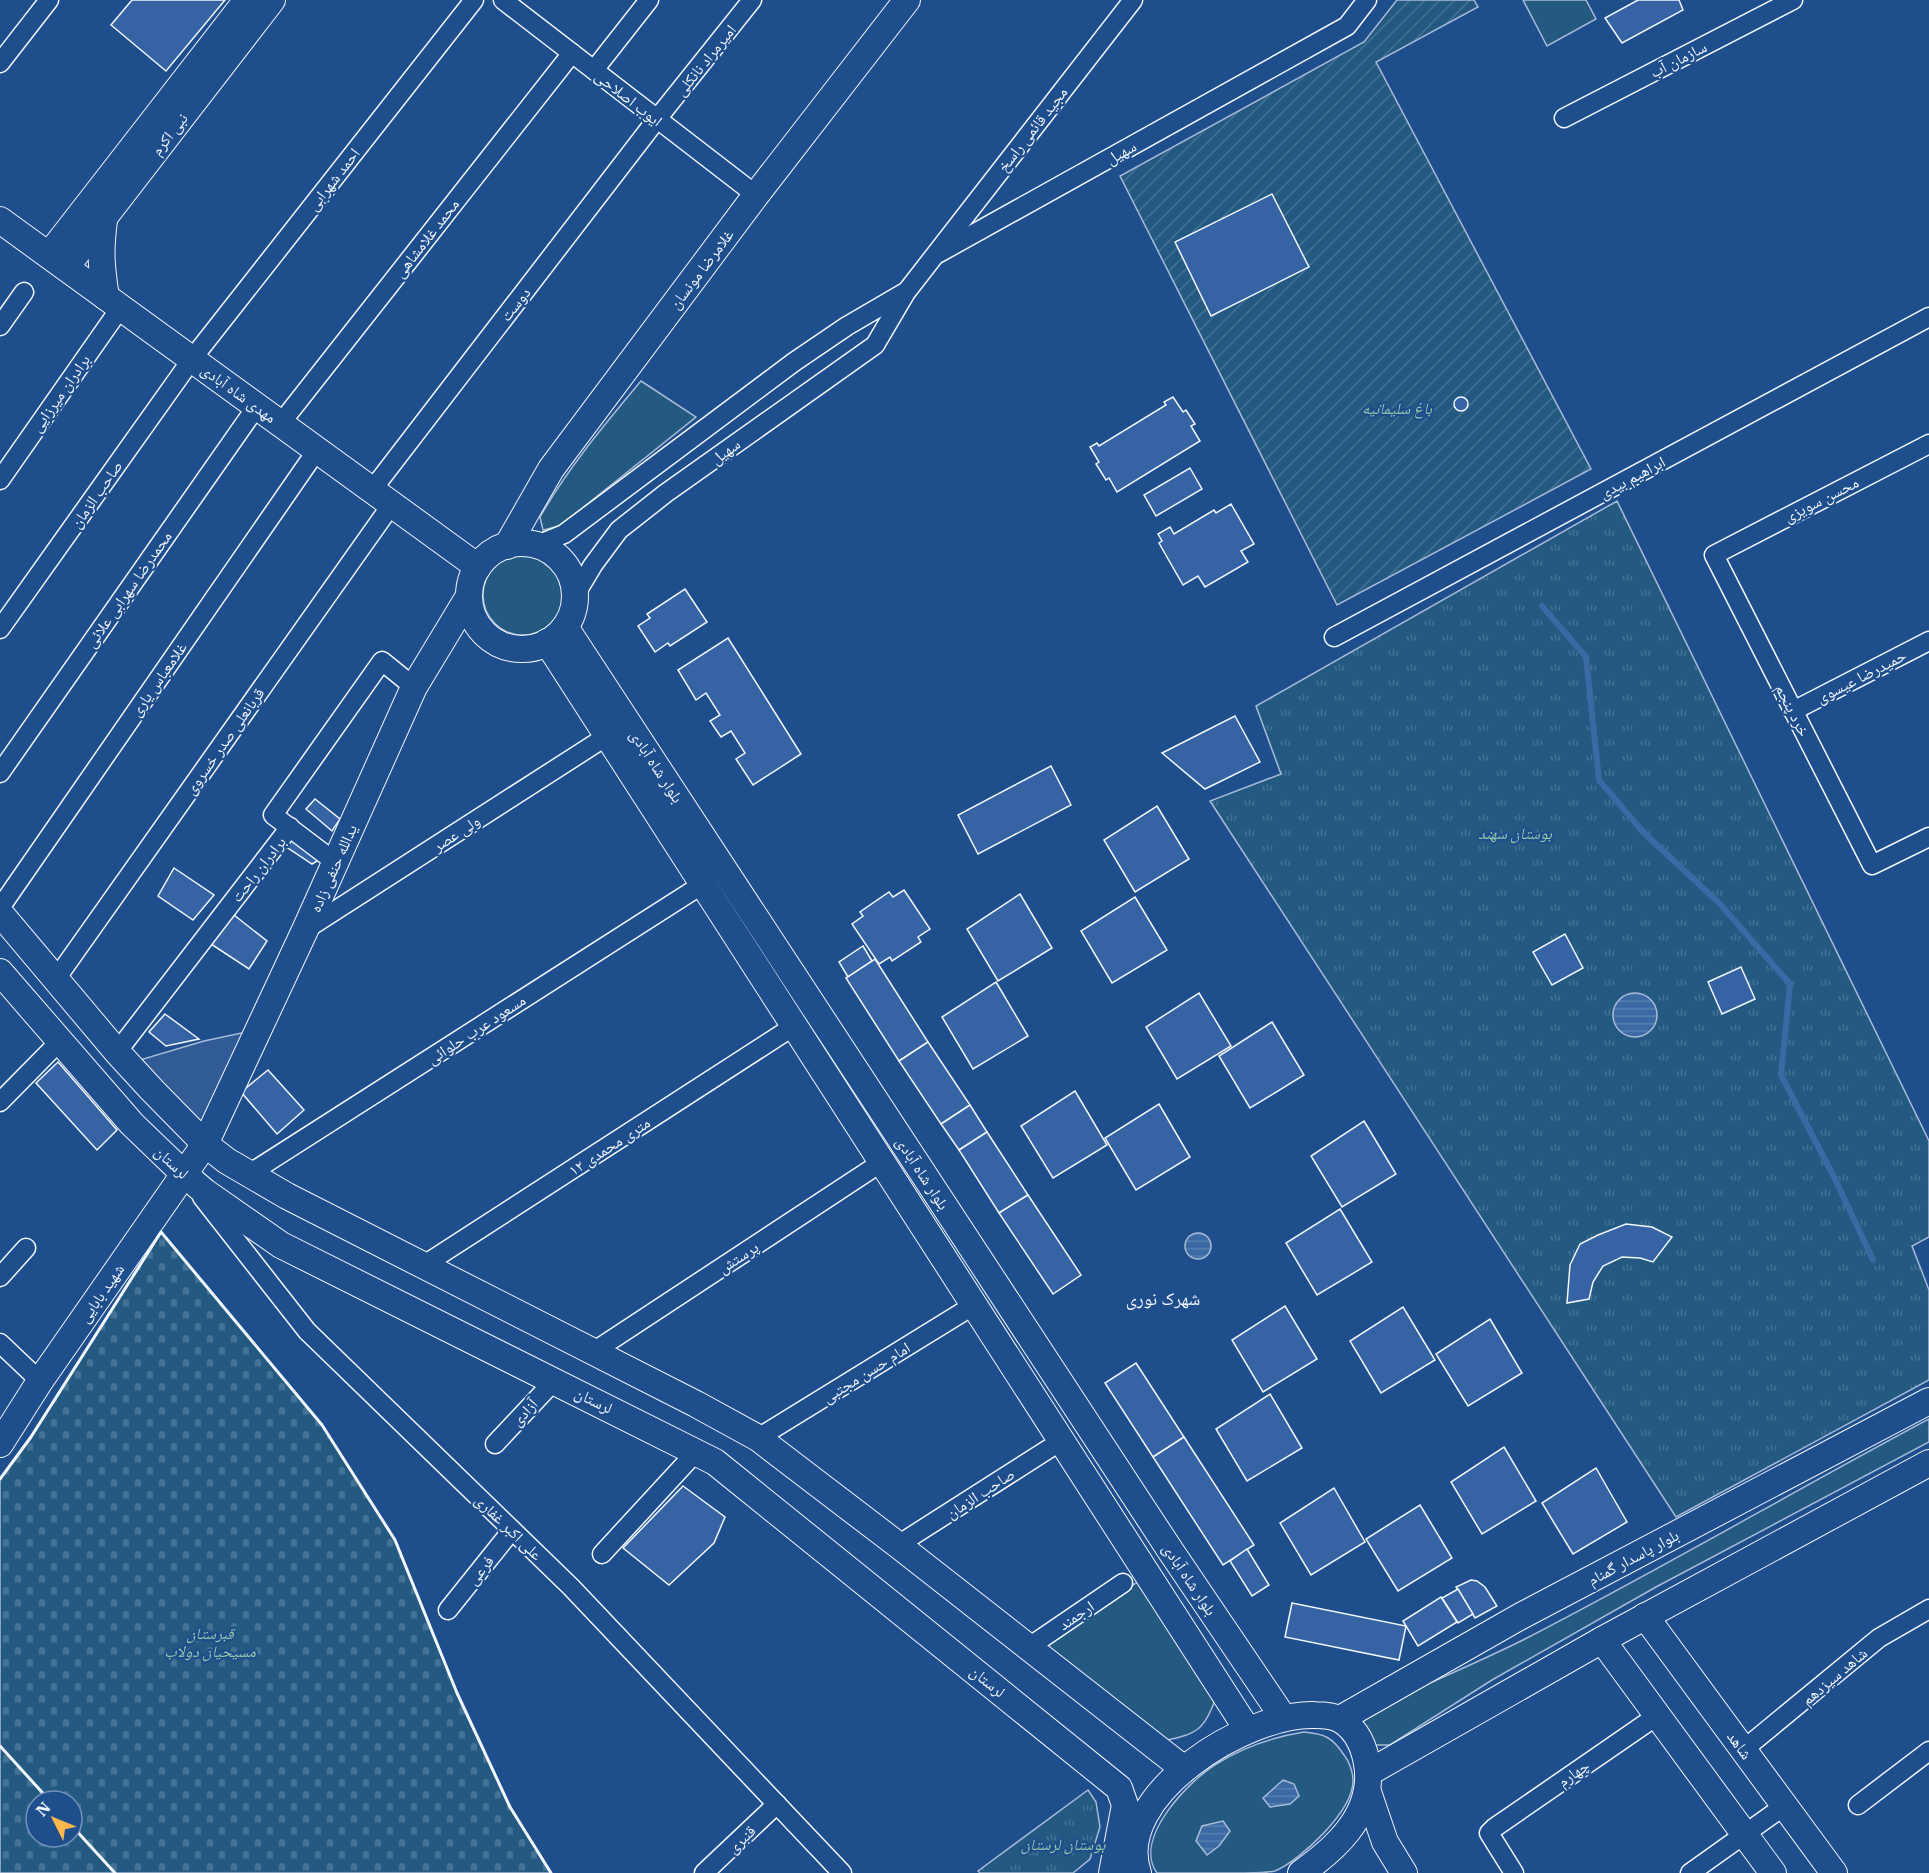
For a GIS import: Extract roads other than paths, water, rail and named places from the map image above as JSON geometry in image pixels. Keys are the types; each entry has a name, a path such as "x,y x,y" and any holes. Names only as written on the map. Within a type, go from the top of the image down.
{"street":[{"path":"0,63 49,0"},
{"name":"نبی اکرم","path":"57,261 247,0"},
{"name":"نبی اکرم","path":"57,261 105,217 272,0"},
{"name":"احمد شهرابی","path":"192,359 474,0"},
{"name":"ایوب اصلاحی","path":"503,0 526,7 572,53 756,195"},
{"path":"594,70 649,0"},
{"name":"امیرمراد نانکلی","path":"657,119 752,0"},
{"name":"غلامرضا مونسان","path":"507,546 551,469 756,195 907,0"},
{"name":"مجید قائمی راسخ","path":"932,257 1133,0"},
{"name":"سهیل","path":"575,595 593,565 619,530 676,486 875,345 907,291 932,257 1347,26 1367,0"},
{"name":"سازمان آب","path":"1564,118 1793,0"},
{"name":"محمد غلامشاهی","path":"281,423 572,53"},
{"name":"دوست","path":"382,497 657,119"},
{"path":"105,217 100,257 113,302"},
{"name":"مهدی شاه آبادی","path":"0,220 478,567"},
{"name":"سهیل","path":"537,545 564,534 795,362 847,326 907,291"},
{"path":"0,326 24,292"},
{"name":"برادران میرزایی","path":"0,480 113,302"},
{"name":"ابراهیم بیدی","path":"1335,637 1929,317"},
{"name":"صاحب الزمان","path":"0,629 192,359"},
{"name":"محمدرضا سهرابی علائی","path":"0,773 257,406"},
{"name":"محسن سویزی","path":"1714,555 1929,444"},
{"name":"غلامعباس یاری","path":"0,911 317,450"},
{"name":"قربانعلی صدر خسروی","path":"56,979 382,497"},
{"path":"522,543 537,545 552,552 564,564 572,578 575,595 573,612 556,634 538,646 522,649 505,647 490,639 479,627 471,613 469,596 471,581 478,567 490,554 507,546 522,543"},
{"name":"خرد پنجم","path":"1714,555 1872,865 1929,837"},
{"name":"یدالله حنفی زاده","path":"205,1144 305,930 414,687 469,596"},
{"name":"بلوار شاه آبادی","path":"556,634 608,736 1247,1730"},
{"name":"بلوار شاه آبادی","path":"556,634 1283,1718"},
{"name":"حمیدرضا عیسوی","path":"1793,711 1929,641"},
{"name":"برادران راحت","path":"117,1052 290,827 273,814 382,660 414,687"},
{"name":"ولی عصر","path":"305,930 608,736"},
{"path":"290,827 335,862"},
{"name":"مسعود عرب حلوائی","path":"249,1174 703,884"},
{"path":"0,911 117,1052 205,1144 227,1161 287,1196 696,1404 758,1438 1184,1769"},
{"name":"لرستان","path":"0,972 132,1124 206,1192 281,1245 715,1462 1119,1788 1125,1805 1124,1870"},
{"name":"۱۲ متری محمدی","path":"424,1265 794,1026"},
{"path":"0,1102 60,1041"},
{"name":"شهید بابایی","path":"4,1428 205,1144"},
{"name":"پرستش","path":"593,1352 882,1162"},
{"name":"علی اکبر غفاری","path":"184,1174 307,1331 571,1587 842,1873"},
{"path":"0,1277 26,1248"},
{"name":"امام حسن مجتبی","path":"758,1438 974,1305"},
{"path":"0,1343 40,1380"},
{"name":"آزادی","path":"495,1444 554,1381"},
{"name":"بلوار پاسدار گمنام","path":"1340,1719 1521,1616 1929,1401"},
{"name":"صاحب الزمان","path":"898,1545 1061,1441"},
{"path":"602,1554 696,1452"},
{"path":"1301,1873 1342,1839 1357,1818 1368,1782 1602,1640 1929,1463"},
{"name":"فرعی","path":"448,1610 512,1530"},
{"name":"ارجمند","path":"1029,1647 1123,1583"},
{"name":"شاهد سیزدهم","path":"1743,1750 1879,1638 1929,1609"},
{"name":"شاهد","path":"1645,1616 1834,1873"},
{"path":"1602,1640 1773,1873"},
{"path":"1124,1870 1147,1813 1158,1796 1184,1769 1222,1742 1247,1730 1283,1718 1326,1715 1340,1719 1352,1729 1359,1740 1366,1756 1368,1782 1385,1842 1404,1873"},
{"name":"چهارم","path":"1514,1873 1489,1833 1658,1715"},
{"path":"1858,1805 1929,1751"},
{"name":"قنبری","path":"704,1873 777,1804"},
{"path":"1690,1873 1784,1806"}],"waterway":[{"path":"1542,606 1586,657 1599,780 1643,832 1720,904 1790,984 1781,1075 1834,1177 1873,1260"}],"district":[{"name":"شهرک نوری","path":"1163,1298"}],"park label":[{"name":"باغ سلیمانیه","path":"1397,408"},
{"name":"بوستان سهند","path":"1515,833"},
{"name":"قبرستان مسیحیان دولاب","path":"210,1642"},
{"name":"بوستان لرستان","path":"1063,1844"}]}
